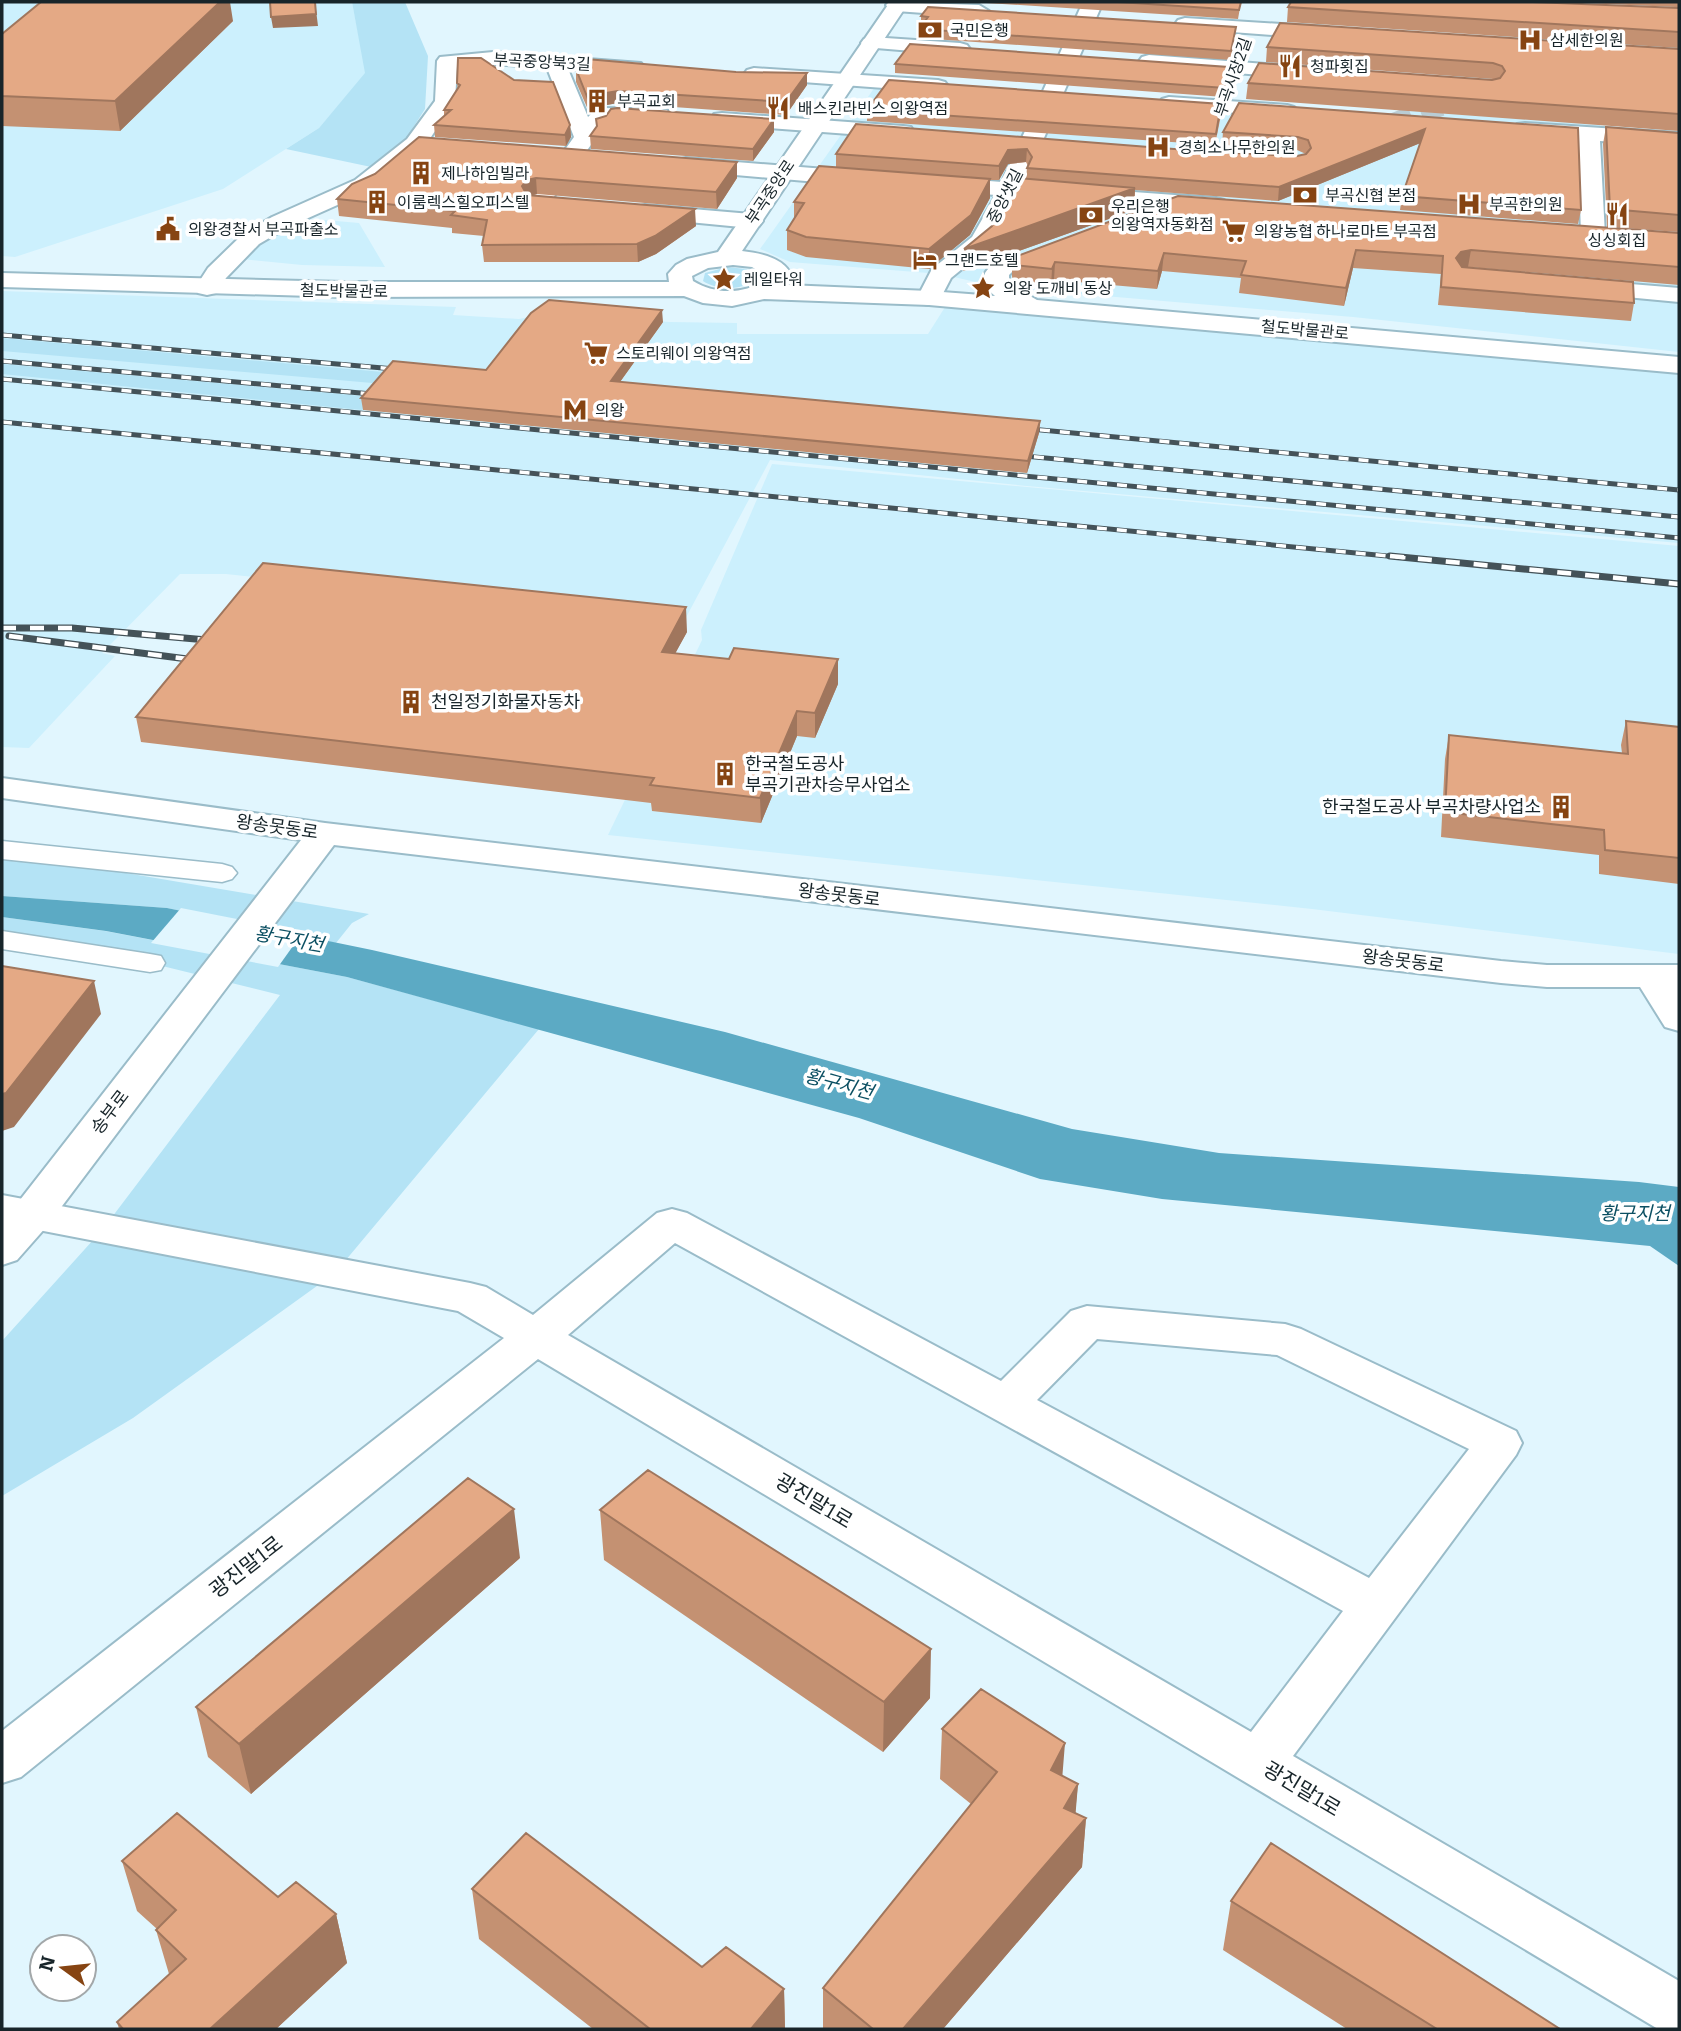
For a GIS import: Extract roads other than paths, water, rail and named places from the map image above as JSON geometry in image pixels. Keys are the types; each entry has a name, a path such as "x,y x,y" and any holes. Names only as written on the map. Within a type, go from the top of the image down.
{"street":[{"path":"897,4 1005,12"},
{"name":"부곡중앙로","path":"726,258 897,4"},
{"path":"1059,16 1090,10 1111,19"},
{"name":"중앙샛길","path":"929,298 941,274 982,241 1010,190 1090,10"},
{"path":"1161,22 1342,34"},
{"name":"부곡시장2길","path":"1214,130 1250,28"},
{"path":"871,43 977,50"},
{"path":"1043,54 1097,58"},
{"name":"부곡중앙북3길","path":"415,144 445,101 447,61 494,58 658,69"},
{"path":"1125,60 1330,74"},
{"path":"555,62 585,137 537,204 565,206"},
{"path":"736,73 956,87"},
{"path":"1024,92 1078,96"},
{"path":"1144,101 1301,112"},
{"path":"581,127 598,121 602,114 690,117 923,133"},
{"path":"1498,127 1679,140"},
{"path":"1589,134 1593,235"},
{"path":"1004,139 1058,142"},
{"path":"212,280 251,239 280,222 363,186 415,144 442,146"},
{"path":"546,155 598,159"},
{"path":"664,164 890,181"},
{"path":"1131,220 1181,203 1194,178"},
{"path":"916,183 1233,207"},
{"path":"620,210 751,221"},
{"path":"1566,233 1620,237"},
{"path":"929,298 1030,257"},
{"name":"철도박물관로","path":"683,281 702,261 726,258 760,261 779,272 892,282 929,298"},
{"name":"철도박물관로","path":"2,264 425,292 683,281 722,297 763,292 929,298 1490,346 1679,365"},
{"path":"1005,267 997,274 997,287 1033,307"},
{"path":"763,292 780,279 779,272"},
{"name":"철도박물관로","path":"2,280 212,280"},
{"path":"1560,285 1679,295"},
{"name":"왕송못동로","path":"2,788 325,833 1501,972 1666,977"},
{"name":"송부로","path":"2,1250 17,1212 217,971 325,833"},
{"path":"2,850 222,873"},
{"path":"2,940 150,963"},
{"path":"1666,977 1679,1019"},
{"path":"17,1212 470,1298 536,1337 672,1223 1376,1605"},
{"path":"1006,1404 1087,1322 1284,1340 1499,1443 1258,1762"},
{"name":"광진말1로","path":"2,1761 536,1337 1679,2011"}],"water":[{"name":"황구지천","path":"2,896 167,908 372,950 725,1032 1072,1129 1219,1153 1679,1187 1679,1266 1650,1246 1162,1199 1040,1179 859,1118 347,977 106,931 2,917"}],"tunnel":[{"path":"1363,135 1474,93"}],"railway":[{"path":"2,335 406,370"},
{"path":"2,361 383,395"},
{"path":"2,379 1679,538"},
{"path":"2,422 1408,558"},
{"path":"1020,428 1679,490"},
{"path":"1014,455 1679,517"},
{"path":"1390,556 1679,584"},
{"path":"2,628 72,628 218,641"},
{"path":"9,636 203,661"}],"place":[{"name":"국민은행","path":"930,30"},
{"name":"삼세한의원","path":"1530,40"},
{"name":"청파횟집","path":"1290,66"},
{"name":"부곡교회","path":"597,101"},
{"name":"배스킨라빈스 의왕역점","path":"778,108"},
{"name":"경희소나무한의원","path":"1158,147"},
{"name":"제나하임빌라","path":"421,173"},
{"name":"부곡신협 본점","path":"1305,195"},
{"name":"이룸렉스힐오피스텔","path":"377,202"},
{"name":"부곡한의원","path":"1469,204"},
{"name":"싱싱회집","path":"1617,214"},
{"name":"우리은행 의왕역자동화점","path":"1091,215"},
{"name":"의왕경찰서 부곡파출소","path":"168,229"},
{"name":"의왕농협 하나로마트 부곡점","path":"1234,231"},
{"name":"그랜드호텔","path":"925,260"},
{"name":"레일타워","path":"724,279"},
{"name":"의왕 도깨비 동상","path":"983,288"},
{"name":"스토리웨이 의왕역점","path":"596,353"},
{"name":"의왕","path":"575,410"},
{"name":"천일정기화물자동차","path":"411,702"},
{"name":"한국철도공사 부곡기관차승무사업소","path":"725,774"},
{"name":"한국철도공사 부곡차량사업소","path":"1561,807"}]}
